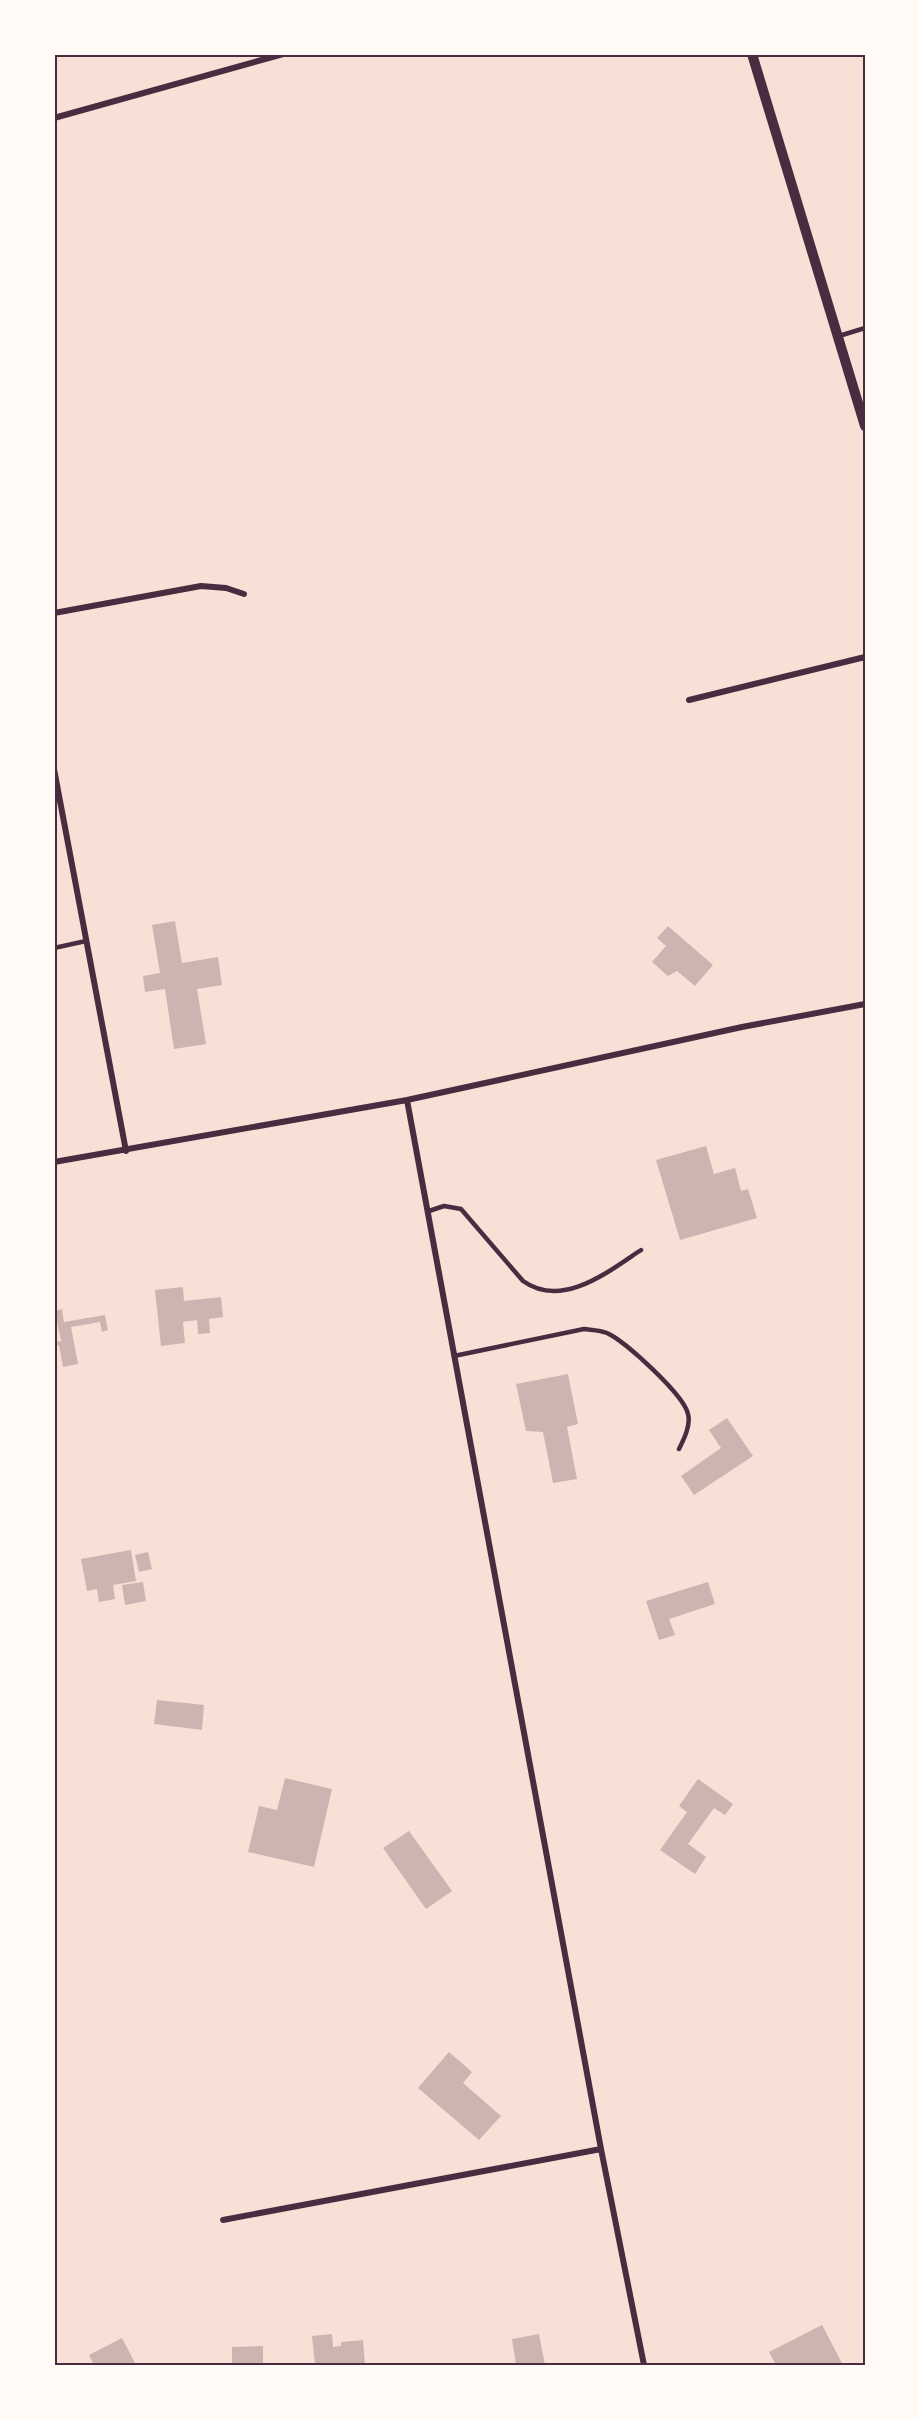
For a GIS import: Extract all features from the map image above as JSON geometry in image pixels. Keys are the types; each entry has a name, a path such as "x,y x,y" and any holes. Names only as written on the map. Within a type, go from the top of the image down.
{"street":[{"path":"54,118 283,54"},
{"path":"752,54 865,426"},
{"path":"54,613 201,586 226,588 244,594"},
{"path":"689,700 865,657"},
{"path":"54,769 126,1151"},
{"path":"54,1162 406,1100 742,1027 865,1004"},
{"path":"406,1100 429,1211 601,2149 644,2365"},
{"path":"223,2220 601,2149"}],"lane":[{"path":"837,336 865,328"},
{"path":"54,948 86,941"},
{"path":"429,1211 444,1206 461,1209 523,1281 531,1287 545,1291 588,1284 641,1250"},
{"path":"454,1356 584,1329 606,1332 627,1345 682,1400 689,1415 687,1433 679,1449"}],"building":[{"path":"175,921 182,963 218,957 222,985 197,989 206,1044 174,1049 165,989 145,992 143,976 160,973 152,925"},
{"path":"668,926 713,965 695,986 677,971 668,976 652,962 666,946 657,938"},
{"path":"706,1146 714,1174 735,1168 741,1191 748,1189 757,1218 680,1240 656,1160"},
{"path":"183,1287 184,1301 221,1297 223,1317 209,1319 210,1333 198,1334 197,1320 183,1322 185,1343 161,1346 155,1290"},
{"path":"62,1309 64,1322 105,1315 108,1330 102,1332 100,1322 71,1327 78,1364 63,1367 59,1345 54,1346 54,1342 61,1341 55,1311"},
{"path":"568,1374 578,1424 567,1427 577,1479 553,1483 543,1432 526,1431 516,1384"},
{"path":"727,1418 753,1456 694,1495 681,1476 721,1448 709,1430"},
{"path":"131,1550 136,1581 113,1585 115,1599 99,1602 97,1589 87,1591 81,1559"},
{"path":"148,1552 152,1569 139,1572 135,1555"},
{"path":"143,1582 146,1601 125,1605 122,1585"},
{"path":"708,1582 715,1604 669,1619 675,1635 659,1640 646,1601"},
{"path":"157,1700 204,1705 202,1730 154,1724"},
{"path":"285,1778 332,1789 314,1867 248,1852 259,1806 277,1810"},
{"path":"698,1779 733,1804 725,1815 714,1808 688,1844 706,1857 695,1874 660,1850 687,1812 679,1806"},
{"path":"409,1831 452,1891 426,1909 383,1848"},
{"path":"449,2052 472,2072 463,2083 501,2116 479,2140 418,2088"},
{"path":"822,2325 843,2365 776,2365 769,2352"},
{"path":"332,2334 333,2347 341,2346 341,2342 363,2340 365,2365 315,2365 312,2336"},
{"path":"539,2334 545,2365 516,2365 512,2339"},
{"path":"122,2338 136,2365 94,2365 89,2355"},
{"path":"263,2346 263,2363 232,2365 232,2347"}]}
